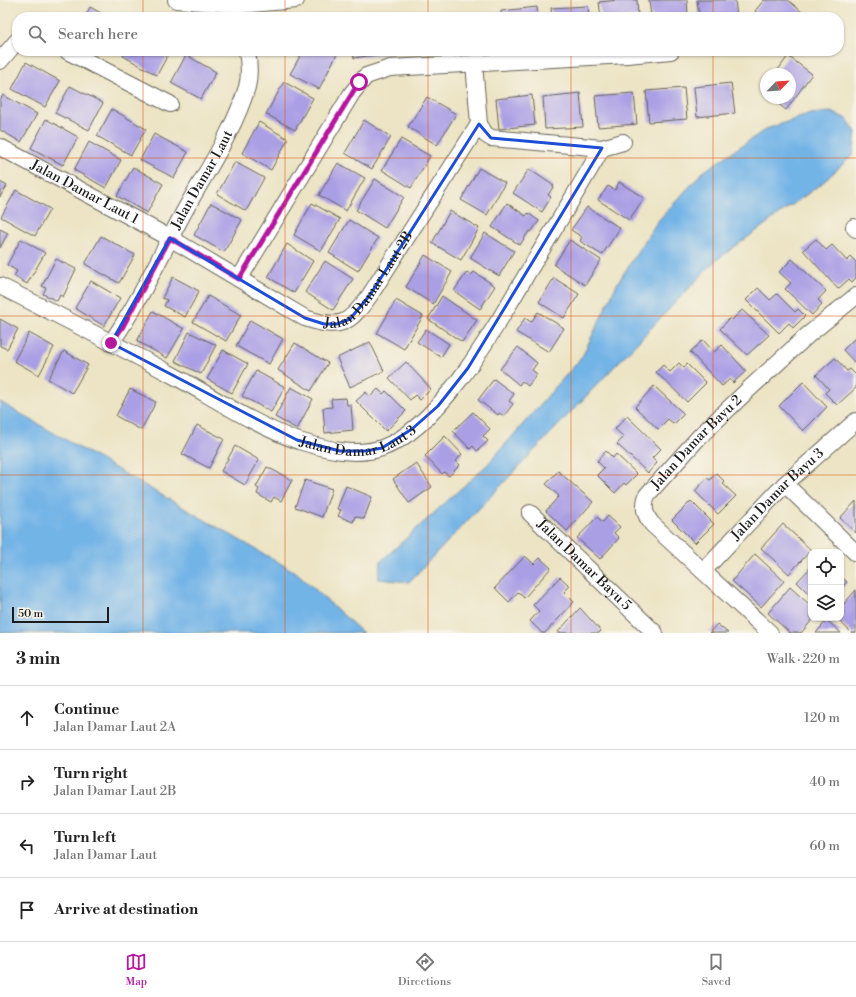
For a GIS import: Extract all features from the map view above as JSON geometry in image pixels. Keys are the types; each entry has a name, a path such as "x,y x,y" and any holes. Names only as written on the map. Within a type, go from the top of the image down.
{"street":[{"path":"176,0 240,7 296,0"},
{"path":"0,61 12,47"},
{"path":"77,56 170,104"},
{"name":"Jalan Damar Laut","path":"111,343 122,328 228,132 241,105 248,86 248,56"},
{"path":"239,279 359,82 366,76 390,68 608,56"},
{"path":"474,63 479,124 485,134 491,138 602,148 623,142"},
{"name":"Jalan Damar Laut 2B","path":"170,238 305,318 324,324 337,324 350,319 370,295 479,124"},
{"name":"Jalan Damar Laut 1","path":"0,147 170,238"},
{"name":"Jalan Damar Laut 3","path":"0,286 111,343 266,427 297,440 340,451 366,451 382,448 396,441 412,429 438,406 468,368 505,310 602,148"},
{"name":"Jalan Damar Bayu 2","path":"770,633 647,518 644,503 647,495 700,436 808,335 856,296"},
{"name":"Jalan Damar Bayu 3","path":"703,570 785,484 856,421"},
{"path":"785,484 856,553"},
{"name":"Jalan Damar Bayu 5","path":"530,513 655,633"}],"highlighted area":[{"path":"479,124 491,138 602,148 468,368 438,406 412,429 382,448 366,451 340,451 297,440 111,343 170,238 305,318 324,324 337,324 350,319 370,295"}],"water":[{"path":"831,112 847,119 856,132 853,155 821,184 715,261 409,582 378,579 381,561 488,464 582,357 617,284 657,222 703,172 766,129 810,114"},
{"path":"0,402 297,573 363,633 0,633"}],"building":[{"path":"637,0 638,12 600,12 599,2"},
{"path":"649,0 687,0 688,12 650,12"},
{"path":"697,0 735,0 736,12 698,12"},
{"path":"764,0 788,0 802,12 756,12 755,11"},
{"path":"588,6 589,12 551,12 551,8"},
{"path":"90,7 99,12 88,12"},
{"path":"537,7 538,12 501,12"},
{"path":"123,56 167,56 157,75"},
{"path":"185,56 216,72 201,99 171,83"},
{"path":"300,56 336,56 319,89 290,74"},
{"path":"354,56 367,56 354,58"},
{"path":"788,56 812,74 796,96 796,68 779,68"},
{"path":"26,62 60,81 45,107 12,89"},
{"path":"284,82 313,98 295,130 266,114"},
{"path":"731,83 735,113 697,117 694,87"},
{"path":"70,86 103,103 89,130 55,113"},
{"path":"684,88 687,119 649,122 646,91"},
{"path":"580,93 583,127 545,129 543,97"},
{"path":"634,93 637,124 598,127 595,96"},
{"path":"3,95 37,114 21,142 0,130 0,100"},
{"path":"532,95 535,125 499,129 496,99"},
{"path":"427,97 456,114 437,145 408,127"},
{"path":"778,104 790,104 786,110"},
{"path":"112,109 146,129 131,155 97,136"},
{"path":"46,119 78,137 63,165 31,148"},
{"path":"364,120 391,137 372,169 345,153"},
{"path":"259,122 288,139 271,170 242,153"},
{"path":"154,134 188,152 174,178 140,160"},
{"path":"401,139 430,156 411,188 382,170"},
{"path":"89,142 121,160 106,188 74,170"},
{"path":"235,162 264,178 246,211 217,194"},
{"path":"338,163 365,178 346,211 319,195"},
{"path":"133,167 163,184 147,213 117,196"},
{"path":"479,168 505,183 487,215 461,200"},
{"path":"529,169 554,186 548,195 551,197 542,212 513,193"},
{"path":"375,179 404,197 385,228 356,210"},
{"path":"0,182 7,186 0,197"},
{"path":"619,182 644,198 629,220 598,200 608,186 615,190"},
{"path":"16,190 50,209 35,236 1,217"},
{"path":"211,203 242,220 224,252 194,235"},
{"path":"312,203 340,219 321,251 294,235"},
{"path":"507,203 526,216 528,213 539,221 531,232 529,231 520,245 492,227"},
{"path":"587,207 620,228 602,255 580,241 582,237 571,230"},
{"path":"450,211 479,228 461,260 432,243"},
{"path":"349,220 378,238 358,271 329,253"},
{"path":"0,229 8,233 0,248"},
{"path":"485,233 514,251 499,276 470,258"},
{"path":"101,236 135,255 119,283 85,264"},
{"path":"21,239 45,253 27,284 14,276 17,271 7,265"},
{"path":"816,239 826,250 832,245 847,261 851,257 856,262 856,278 852,282 849,279 838,289 803,250"},
{"path":"570,240 601,260 585,285 554,265"},
{"path":"287,244 313,261 294,293 268,277"},
{"path":"425,255 452,272 433,304 406,287"},
{"path":"56,259 76,269 63,297 60,295 57,301 43,294 46,288 42,286"},
{"path":"792,259 826,291 818,300 822,304 812,315 785,289 791,283 779,272"},
{"path":"325,261 353,279 333,310 305,292"},
{"path":"467,272 471,275 474,272 495,286 480,309 454,291"},
{"path":"173,277 199,291 185,317 164,306 167,300 162,298"},
{"path":"554,278 579,294 564,318 539,302"},
{"path":"91,281 120,298 104,326 75,308"},
{"path":"758,288 770,300 777,294 795,312 798,309 805,316 793,328 789,323 779,333 746,300"},
{"path":"208,296 241,315 226,341 193,322"},
{"path":"442,296 477,320 462,342 428,319"},
{"path":"396,300 423,316 404,349 377,333"},
{"path":"742,310 769,335 747,355 720,329 730,318 732,320"},
{"path":"153,311 184,329 167,358 137,341"},
{"path":"538,312 564,328 549,352 516,332 525,318 531,322"},
{"path":"0,319 18,329 7,349 0,346"},
{"path":"250,320 283,339 269,364 236,346"},
{"path":"426,329 449,344 441,357 417,342"},
{"path":"189,332 216,345 201,374 175,361"},
{"path":"29,333 54,347 39,375 14,361"},
{"path":"856,337 856,364 843,350"},
{"path":"703,340 714,352 722,345 746,371 733,383 730,379 722,386 690,352"},
{"path":"370,342 384,371 350,387 337,358"},
{"path":"295,343 328,363 311,391 278,370"},
{"path":"518,347 537,363 532,370 537,374 528,386 522,381 519,385 500,369"},
{"path":"223,350 248,364 232,393 207,379"},
{"path":"64,351 88,365 72,393 48,379"},
{"path":"835,358 847,371 850,369 856,375 856,388 837,405 825,393 829,389 816,375"},
{"path":"406,362 431,389 420,400 415,395 410,400 389,378"},
{"path":"679,363 684,368 687,364 706,383 687,402 656,372 663,365 670,372"},
{"path":"256,371 285,387 271,412 242,396"},
{"path":"494,379 514,394 509,401 513,404 504,416 499,413 498,415 478,400"},
{"path":"803,382 827,407 803,431 779,406"},
{"path":"654,386 684,414 674,424 668,419 658,429 635,407"},
{"path":"291,387 313,399 297,429 275,417"},
{"path":"130,389 156,402 141,430 116,416"},
{"path":"378,389 383,394 386,391 406,411 386,431 356,401 366,392 370,397"},
{"path":"346,398 347,405 351,405 353,430 325,433 323,408 332,407 331,399"},
{"path":"473,412 490,429 483,436 488,441 477,451 473,446 470,449 453,431"},
{"path":"627,416 661,449 652,458 657,463 648,473 617,444 624,437 615,429"},
{"path":"197,425 224,439 209,468 182,454"},
{"path":"445,436 462,454 456,461 460,465 449,476 444,472 442,474 425,456"},
{"path":"235,446 259,460 245,485 221,471"},
{"path":"606,451 613,458 616,454 637,474 626,485 624,483 615,493 597,475 604,468 597,461"},
{"path":"416,463 432,487 409,503 393,479"},
{"path":"267,467 292,480 281,501 274,497 271,502 257,494 259,489 256,487"},
{"path":"558,471 593,502 567,531 546,511 559,496 546,484"},
{"path":"716,473 724,481 722,483 736,496 718,514 695,491 707,478 710,480"},
{"path":"305,480 332,489 322,517 295,507"},
{"path":"346,486 372,497 364,519 355,516 353,522 338,516 341,510 337,509"},
{"path":"691,501 714,524 695,543 672,520"},
{"path":"856,501 856,533 840,518"},
{"path":"608,516 620,527 614,533 619,538 600,559 577,538 597,517 603,522"},
{"path":"783,524 810,549 808,549 808,553 789,574 761,548"},
{"path":"755,554 784,581 761,607 732,581"},
{"path":"525,556 534,564 540,558 551,568 524,598 518,592 509,602 495,588"},
{"path":"808,570 808,593 797,582"},
{"path":"560,577 570,586 564,592 574,602 545,633 542,633 530,621 539,611 533,605"},
{"path":"790,587 808,603 808,621 811,621 801,633 790,633 768,613"},
{"path":"856,590 856,633 852,633 839,621 844,621 844,604"},
{"path":"580,608 601,631 599,633 557,633"},
{"path":"826,621 828,621 841,633 816,633"},
{"path":"717,624 728,633 709,633"}],"route":[{"path":"111,343 122,328 170,238 239,279 359,82"}]}
